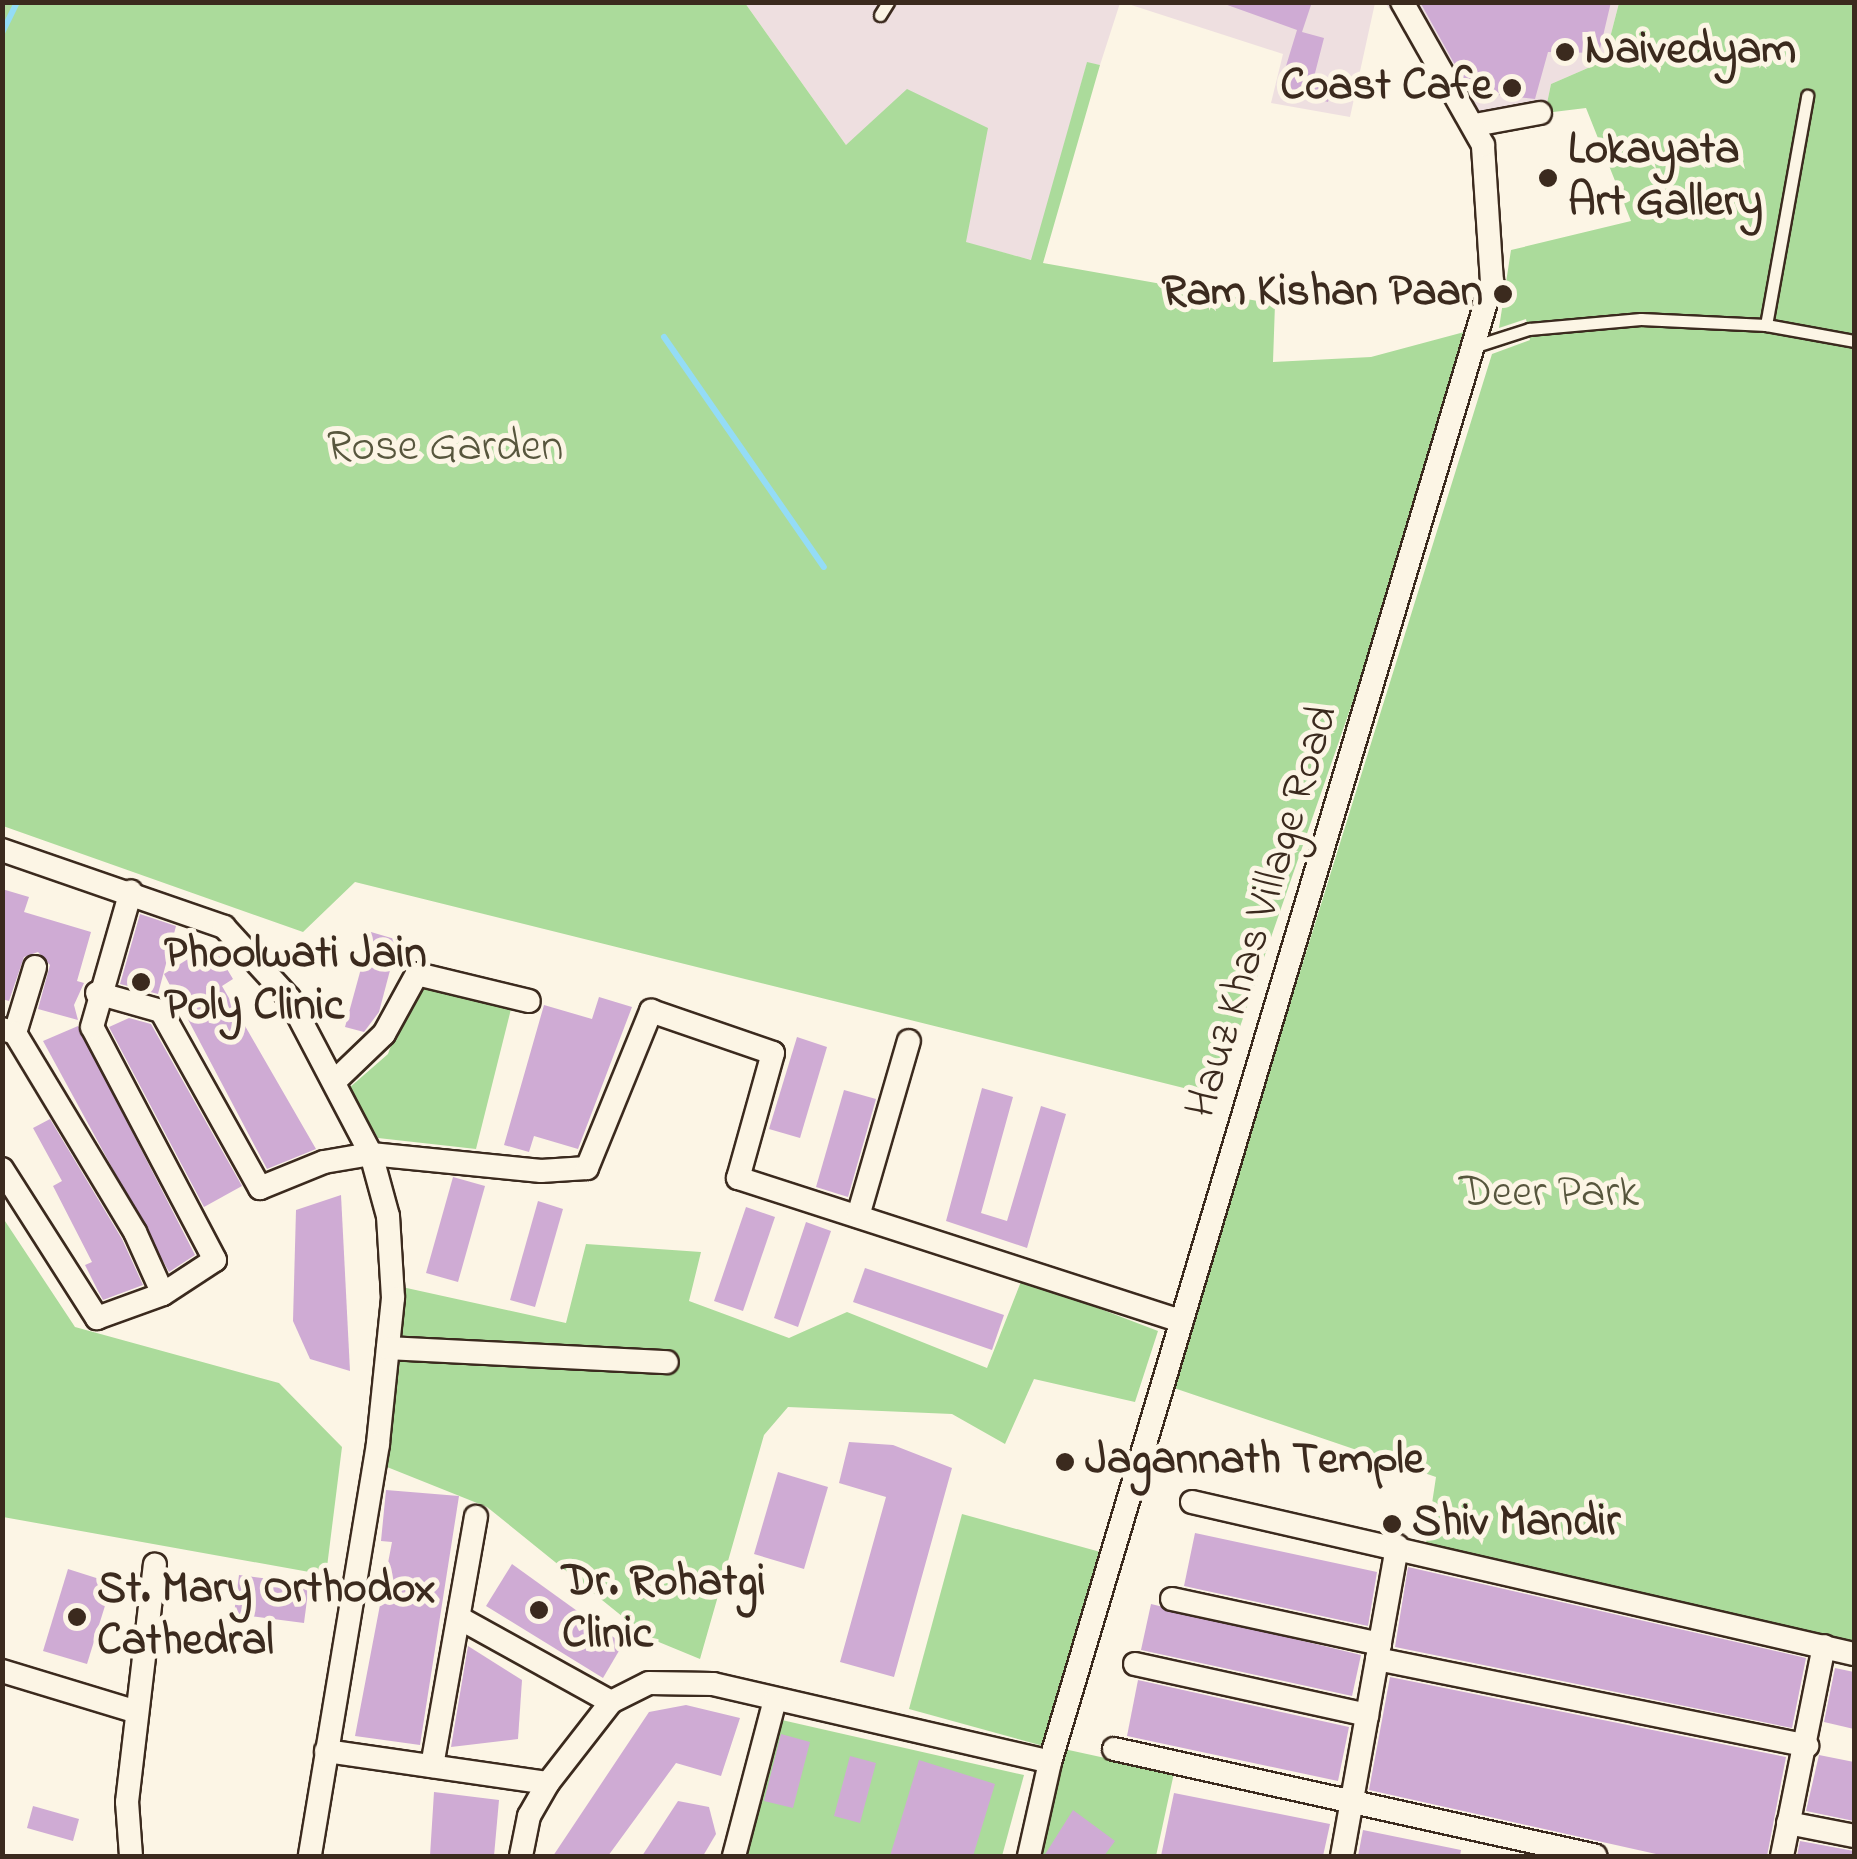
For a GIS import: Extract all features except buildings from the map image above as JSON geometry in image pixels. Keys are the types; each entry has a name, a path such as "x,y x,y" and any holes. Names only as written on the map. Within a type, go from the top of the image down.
{"street":[{"name":"Hauz Khas Village Road","path":"1029,1856 1050,1762 1476,346 1494,249 1475,124 1402,2"},
{"path":"1475,124 1540,113"},
{"path":"2,850 210,920 254,952 337,1080 371,1154 393,1253 388,1348 310,1856"},
{"path":"2,1168 94,1316 110,1318 164,1294 216,1254 94,1036 97,994 132,891"},
{"path":"35,967 8,1031 136,1232 164,1294"},
{"path":"337,1080 384,1034 417,974 529,1000"},
{"path":"97,994 161,1011 258,1188 371,1154 541,1172 587,1168 651,1011 774,1052 738,1178 1181,1321"},
{"path":"858,1216 908,1040"},
{"path":"388,1348 667,1362"},
{"path":"1192,1502 1854,1654"},
{"path":"432,1766 476,1516"},
{"path":"1342,1856 1397,1546"},
{"path":"131,1856 134,1710 156,1564"},
{"path":"1172,1598 1379,1652 1806,1746"},
{"path":"461,1618 611,1702"},
{"path":"1782,1856 1824,1646"},
{"path":"1135,1664 1367,1715"},
{"path":"2,1671 134,1710"},
{"path":"520,1856 548,1783 611,1702 649,1683 672,1682 776,1700 1050,1762"},
{"path":"734,1856 776,1700"},
{"path":"1114,1748 1595,1856"},
{"path":"326,1751 548,1783"},
{"path":"1788,1823 1854,1836"}],"lane":[{"path":"880,15 888,2"},
{"path":"1766,324 1807,96"},
{"path":"1476,346 1529,329 1641,319 1766,324 1854,342"}],"shaded area":[{"path":"745,3 1120,3 1100,65 1087,63 1032,260 966,243 846,145"},
{"path":"1125,3 1375,3 1350,117 1271,103 1283,54"},
{"path":"1385,3 1619,3 1604,61 1551,84 1545,113 1474,124"}],"green space":[{"name":"Rose Garden","path":"3,3 745,3 846,145 907,89 988,128 966,242 1031,260 1087,62 1100,65 1043,263 1275,304 1273,362 1371,357 1468,331 1439,420 1449,424 1216,1096 355,882 303,932 3,826"},
{"name":"Deer Park","path":"1619,3 1854,3 1854,1641 1425,1550 1436,1477 1171,1387 1492,354 1530,340 1526,319 1499,328 1511,250 1631,221 1586,108 1545,113 1551,84 1604,61"},
{"path":"418,969 516,989 476,1149 378,1138 349,1088 388,1054"},
{"path":"3,1218 75,1327 279,1383 342,1447 326,1575 3,1517"},
{"path":"586,1244 701,1252 689,1301 789,1338 847,1312 987,1368 1022,1279 1158,1331 1135,1402 1034,1379 1005,1444 952,1414 788,1407 764,1435 700,1659 649,1638 487,1507 387,1467 402,1287 566,1323"},
{"path":"962,1514 1104,1553 1051,1748 909,1709"},
{"path":"773,1718 1024,1775 1002,1856 744,1856"},
{"path":"1064,1749 1174,1773 1156,1856 1041,1856"}],"waterway":[{"path":"2,33 17,2"},
{"path":"664,337 824,567"}],"place":[{"name":"Naivedyam","path":"1565,52"},
{"name":"Coast Cafe","path":"1512,88"},
{"name":"Lokayata Art Gallery","path":"1548,178"},
{"name":"Ram Kishan Paan","path":"1503,294"},
{"name":"Phoolwati Jain Poly Clinic","path":"141,982"},
{"name":"Jagannath Temple","path":"1065,1462"},
{"name":"Shiv Mandir","path":"1392,1524"},
{"name":"Dr. Rohatgi Clinic","path":"539,1610"},
{"name":"St. Mary Orthodox Cathedral","path":"77,1617"}]}
